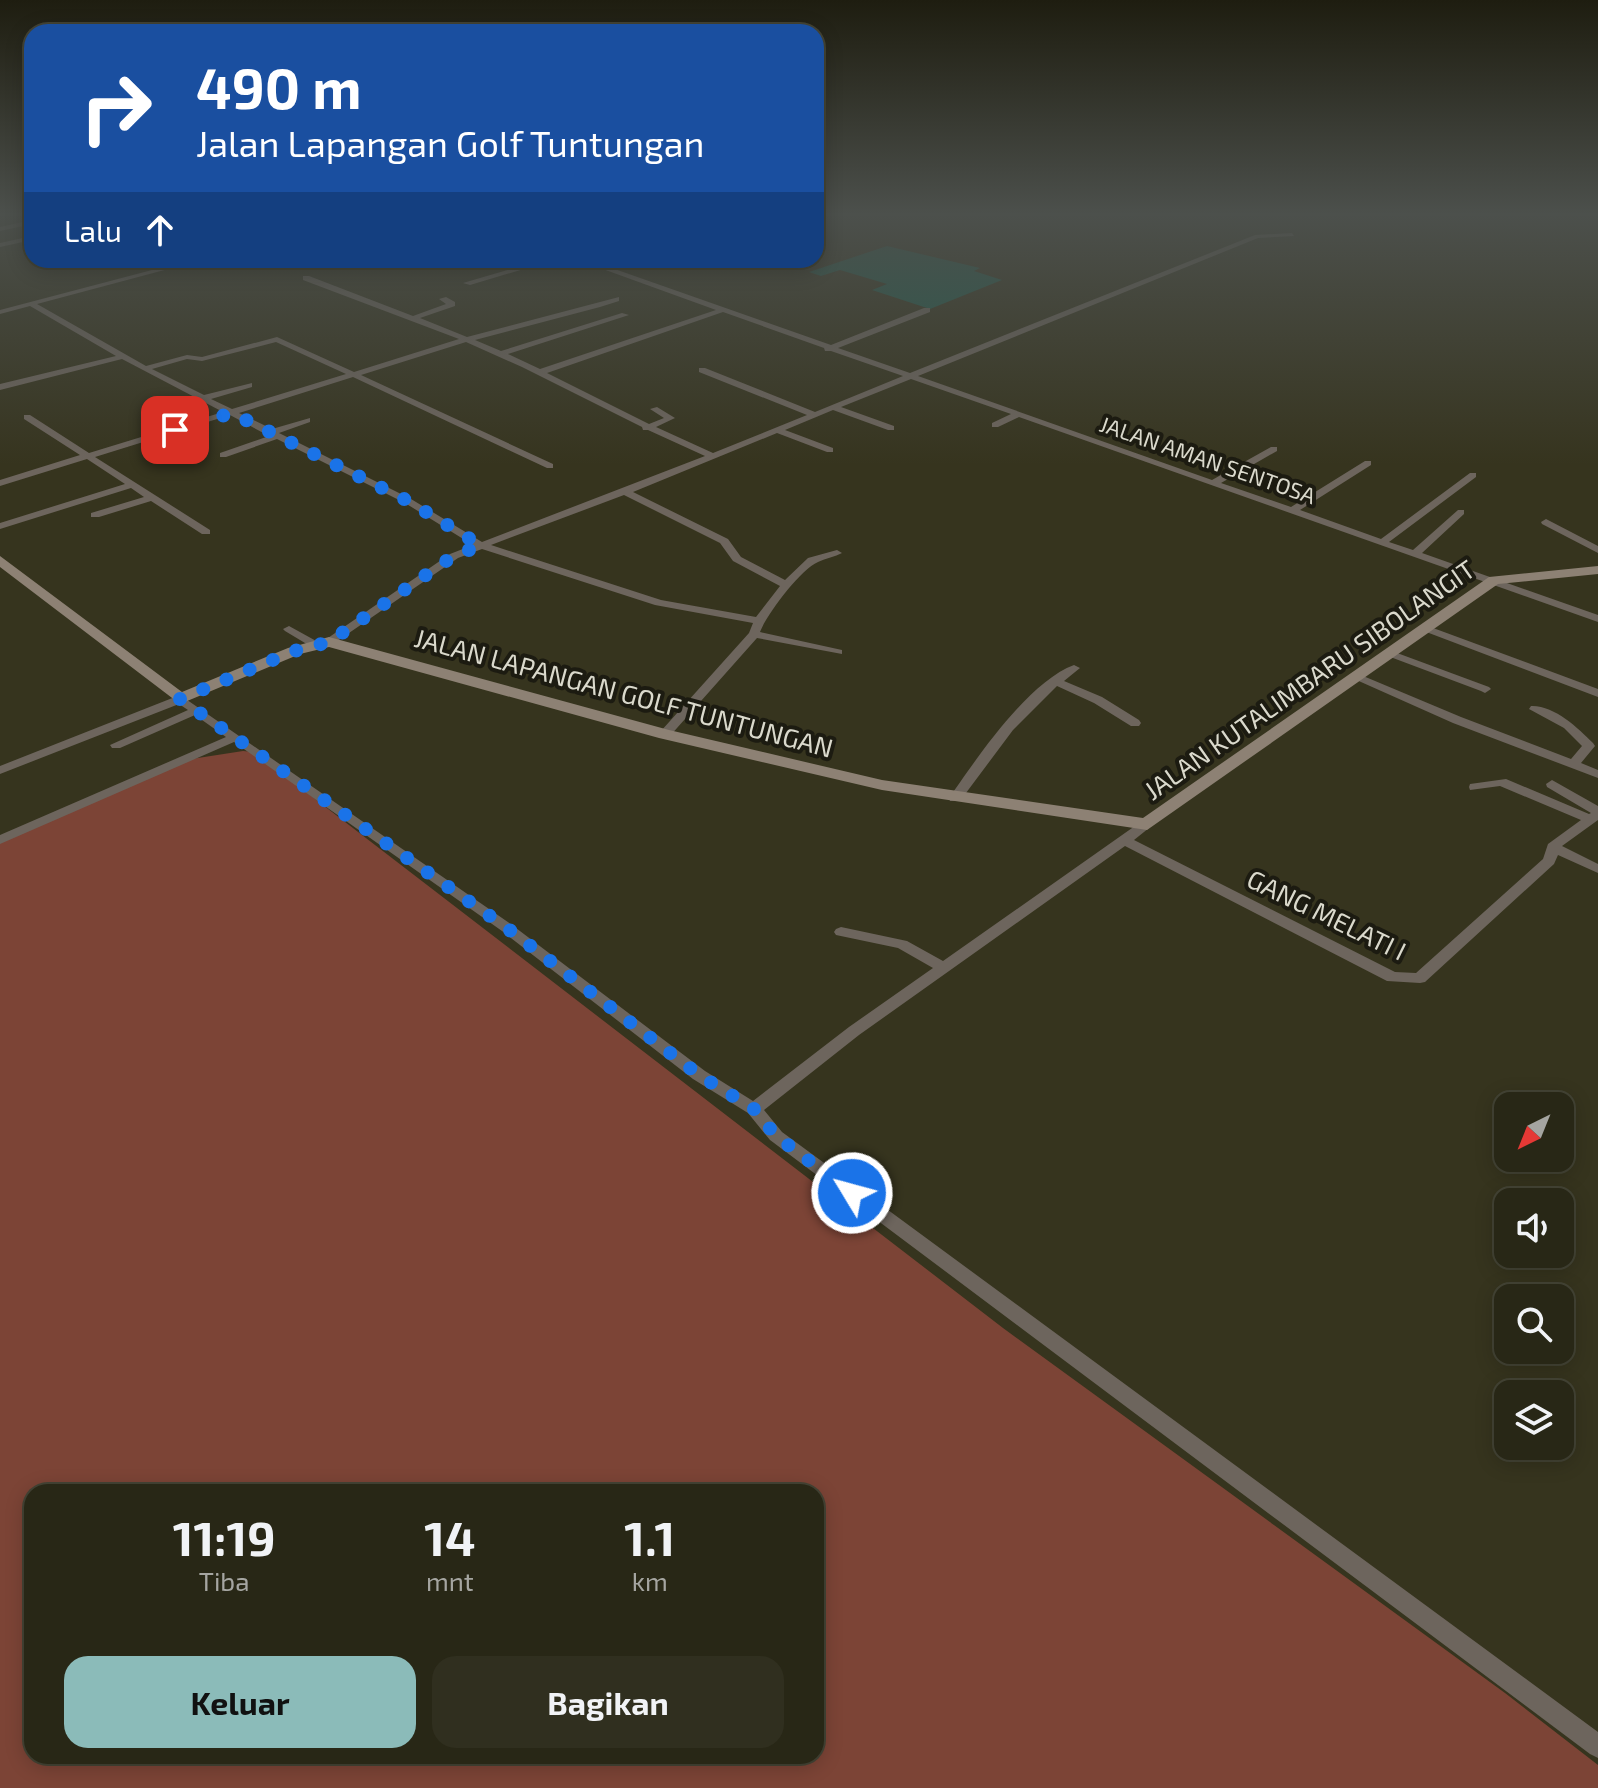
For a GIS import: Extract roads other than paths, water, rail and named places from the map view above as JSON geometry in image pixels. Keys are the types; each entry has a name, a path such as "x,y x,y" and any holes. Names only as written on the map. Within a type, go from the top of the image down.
{"street":[{"path":"0,312 52,298"},
{"path":"364,298 416,317 501,354 646,428 712,456"},
{"name":"JALAN AMAN SENTOSA","path":"686,298 1384,541 1598,619"},
{"path":"0,770 321,643 449,559 480,545 624,491 1102,298"},
{"path":"416,317 453,303 443,299"},
{"path":"0,483 512,326 547,322 616,299"},
{"path":"31,304 145,369 408,501 480,545 659,603 759,621"},
{"path":"828,349 927,310"},
{"path":"538,373 720,311"},
{"path":"501,354 625,315"},
{"path":"145,369 190,356 202,359 274,339 550,466"},
{"path":"0,387 125,356"},
{"path":"702,370 813,414"},
{"path":"205,398 249,385"},
{"path":"832,407 891,428"},
{"path":"646,428 671,418 654,409"},
{"path":"995,425 1017,415"},
{"path":"27,417 206,532"},
{"path":"223,455 307,420"},
{"path":"777,430 830,450"},
{"path":"1215,482 1274,449"},
{"path":"1294,510 1368,463"},
{"path":"1384,541 1473,475"},
{"path":"0,526 134,484"},
{"path":"624,491 724,541 732,547 736,558 786,585"},
{"path":"95,515 153,497"},
{"path":"1416,553 1461,512"},
{"path":"1546,522 1598,550"},
{"path":"665,734 754,634 759,621 786,585 812,560 837,553"},
{"path":"0,560 195,711 507,928 699,1075 754,1109 776,1136 1598,1746"},
{"name":"JALAN KUTALIMBARU SIBOLANGIT","path":"1147,824 1494,580 1598,570"},
{"path":"1425,628 1598,693"},
{"path":"289,629 321,643"},
{"path":"754,634 838,652"},
{"name":"JALAN LAPANGAN GOLF TUNTUNGAN","path":"321,643 665,734 882,785 1147,824"},
{"path":"1389,653 1485,689"},
{"path":"955,798 1019,711 1074,668"},
{"path":"1356,676 1457,720 1598,774"},
{"path":"1055,681 1098,700 1135,723"},
{"path":"1535,709 1568,725 1589,746 1573,764"},
{"path":"116,745 195,711"},
{"path":"0,840 233,738"},
{"path":"1475,787 1481,783 1501,782 1593,821"},
{"path":"1552,784 1593,821"},
{"name":"GANG MELATI I","path":"1124,840 1392,977 1408,979 1420,978 1549,861 1553,847 1593,821"},
{"path":"754,1109 854,1031 1147,824"},
{"path":"1553,847 1598,869"},
{"path":"841,932 902,944 945,968"}],"water":[{"path":"898,298 956,298 930,309"}]}
